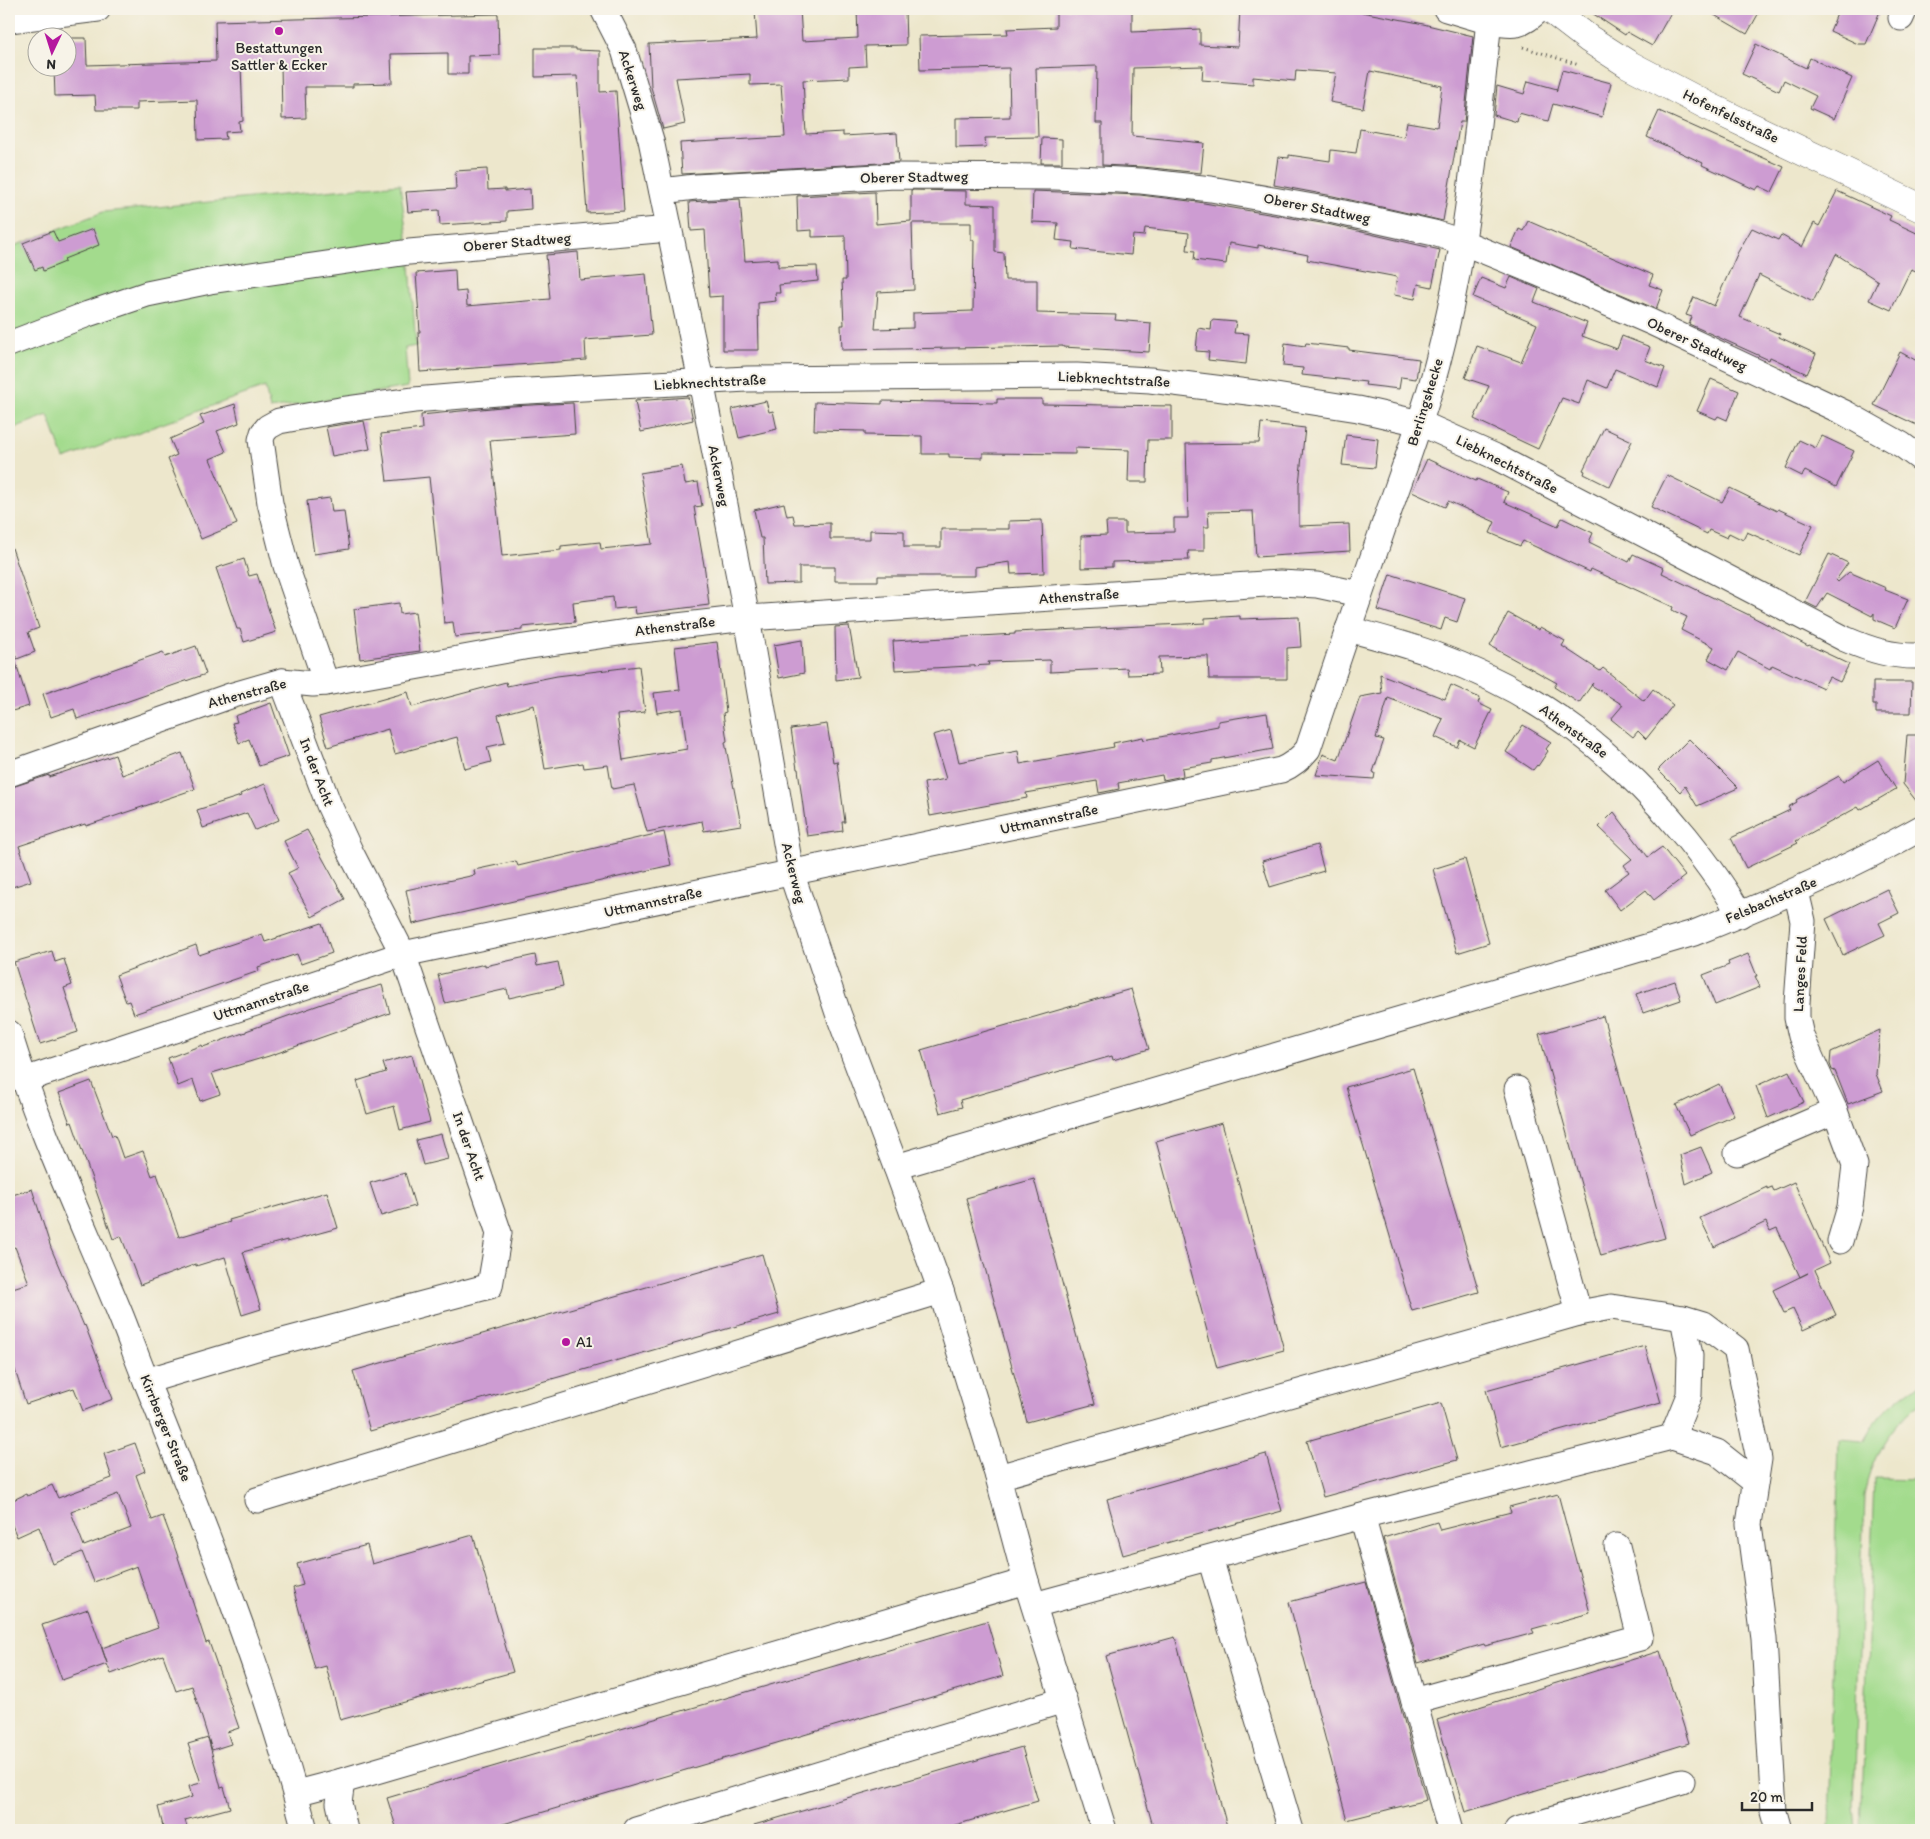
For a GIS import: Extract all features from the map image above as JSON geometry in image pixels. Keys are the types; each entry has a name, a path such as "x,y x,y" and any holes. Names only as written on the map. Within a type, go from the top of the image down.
{"main road":[{"name":"Hofenfelsstraße","path":"1550,9 1589,39 1706,105 1921,208"}],"street":[{"path":"9,20 98,9"},
{"name":"Ackerweg","path":"603,9 624,50 651,140 746,618 791,872 838,1013 941,1291 998,1477 1026,1581 1104,1830"},
{"path":"1446,9 1488,28 1518,23 1530,18 1540,9"},
{"name":"Berlingshecke","path":"1292,765 1308,749 1420,423 1437,366 1448,322 1473,173 1488,28"},
{"name":"Oberer Stadtweg","path":"662,191 695,187 895,176 1045,177 1141,181 1212,189 1330,210 1434,233 1462,242 1651,322 1770,377 1845,413 1902,444 1921,459"},
{"name":"Oberer Stadtweg","path":"9,344 147,294 210,281 425,250 669,229"},
{"name":"Liebknechtstraße","path":"326,683 286,566 270,503 261,440 263,432 279,421 414,400 510,392 700,381 965,376 1086,376 1150,380 1256,393 1358,409 1420,423 1494,456 1844,639 1872,651 1900,657 1921,656"},
{"name":"Athenstraße","path":"9,774 230,696 282,681 313,684 326,683 524,647 633,631 746,618 1280,584 1317,584 1360,594"},
{"name":"Athenstraße","path":"1348,629 1438,656 1478,672 1517,692 1558,717 1619,764 1645,790 1676,825 1728,892 1740,915"},
{"name":"In der Acht","path":"146,1381 262,1347 490,1286 499,1233 404,954 351,853 329,805 282,681"},
{"name":"Uttmannstraße","path":"24,1080 404,954 1281,770 1292,765"},
{"name":"Felsbachstraße","path":"896,1167 1694,933 1796,891 1887,847 1921,828"},
{"name":"Langes Feld","path":"1796,891 1803,921 1796,1003 1797,1018 1801,1036 1835,1111 1855,1165 1850,1207 1840,1241"},
{"name":"Kirrberger Straße","path":"9,1033 24,1080 50,1147 120,1312 198,1507 235,1606 296,1793 306,1830"},
{"path":"1517,1089 1579,1313"},
{"path":"1736,1153 1835,1111"},
{"path":"257,1500 941,1291"},
{"path":"998,1477 1579,1313 1611,1307 1682,1318 1703,1324 1736,1349 1759,1459 1749,1524 1764,1638 1774,1812 1779,1830"},
{"path":"1672,1437 1689,1395 1690,1355 1682,1318"},
{"path":"1034,1606 1362,1516 1672,1437 1717,1452 1755,1482"},
{"path":"1362,1516 1450,1830"},
{"path":"1414,1701 1640,1638 1617,1546"},
{"path":"1210,1558 1291,1830"},
{"path":"296,1793 1026,1581"},
{"path":"636,1830 1064,1700"},
{"path":"342,1781 340,1803 344,1830"},
{"path":"1517,1830 1682,1781"}],"path":[{"path":"1488,28 1588,68"}],"green space":[{"path":"400,184 409,252 416,346 405,348 408,387 270,409 265,387 64,459 48,415 9,430 9,248 103,212"},
{"path":"1921,1383 1921,1403 1900,1422 1884,1443 1872,1467 1864,1495 1854,1805 1856,1830 1829,1830 1839,1439 1863,1441 1874,1423 1888,1408 1903,1394"},
{"path":"1874,1479 1921,1480 1921,1830 1861,1830"}],"building":[{"path":"800,9 802,41 858,38 857,9 905,9 906,45 865,46 866,66 849,67 849,78 803,80 806,134 843,132 843,136 897,133 899,162 682,174 680,143 785,137 781,84 750,85 750,74 676,78 685,124 663,129 651,87 649,44 757,39 755,11"},
{"path":"1056,9 1132,9 1132,32 1200,29 1200,45 1238,47 1240,9 1346,9 1473,36 1464,122 1460,122 1443,221 1333,196 1274,185 1278,157 1289,158 1289,155 1330,161 1331,150 1356,153 1360,129 1404,137 1407,122 1437,127 1442,86 1370,71 1363,108 1330,102 1336,73 1296,70 1295,81 1253,77 1253,84 1202,80 1203,66 1133,68 1132,136 1204,143 1201,173 1102,165 1102,123 1096,123 1097,66 1036,68 1038,137 985,138 986,147 956,148 956,118 1010,117 1009,68 920,70 919,36 1008,34 1007,29 1056,27"},
{"path":"1586,9 1673,9 1652,46 1627,32 1625,35"},
{"path":"1704,9 1761,9 1747,34"},
{"path":"1839,9 1881,9 1866,44 1858,44 1830,31"},
{"path":"498,14 499,55 468,56 468,74 448,74 448,53 391,54 392,83 353,84 353,87 305,87 306,118 282,119 281,63 241,65 243,121 239,122 240,131 225,132 226,139 198,140 197,100 137,102 137,110 96,110 95,95 55,96 54,78 78,78 78,38 86,38 87,65 216,61 215,21"},
{"path":"1756,44 1806,68 1810,58 1852,78 1834,119 1810,108 1816,96 1784,80 1779,91 1742,74"},
{"path":"535,48 576,48 576,50 600,51 600,92 616,91 624,211 587,213 577,76 535,77"},
{"path":"1562,70 1611,83 1602,117 1553,104 1548,121 1519,113 1517,122 1494,115 1497,86 1524,94 1528,81 1557,89"},
{"path":"1659,111 1784,167 1772,192 1759,186 1756,190 1647,137"},
{"path":"1042,138 1062,139 1062,163 1041,163"},
{"path":"487,169 488,190 530,189 531,209 507,211 507,221 440,225 439,210 408,212 406,192 456,189 455,171"},
{"path":"911,190 966,191 966,204 995,205 995,252 1004,253 1005,280 1037,280 1037,313 1116,315 1115,320 1151,323 1149,352 1063,346 842,350 841,325 844,325 842,280 846,280 845,236 812,237 812,230 798,231 797,196 875,192 876,224 911,221","holes":["912,223 971,223 971,240 974,240 973,311 913,313 913,328 875,329 878,292 914,290"]},
{"path":"1033,191 1140,195 1198,202 1327,224 1440,250 1432,287 1418,284 1415,299 1394,295 1397,277 1307,260 1308,255 1258,245 1258,248 1229,243 1226,264 1194,260 1195,251 1187,250 1189,233 1145,228 1144,236 1133,235 1131,255 1073,249 1074,242 1056,240 1058,223 1032,222"},
{"path":"1837,191 1891,216 1889,220 1921,235 1921,273 1911,269 1891,310 1869,300 1878,281 1836,254 1813,302 1759,275 1740,317 1780,334 1779,337 1816,354 1807,374 1770,357 1769,360 1689,324 1692,317 1686,315 1694,297 1714,306 1738,252 1752,228 1778,240 1781,235 1802,247 1814,223 1819,226"},
{"path":"740,199 745,261 778,259 778,267 817,266 818,281 779,285 780,293 775,293 776,301 758,303 759,350 723,350 723,296 709,297 705,230 691,231 689,202"},
{"path":"1528,221 1653,275 1649,285 1663,290 1656,309 1511,247 1519,229 1523,231"},
{"path":"93,229 99,245 64,259 65,262 43,271 42,267 35,270 23,243 53,231 58,242"},
{"path":"578,252 580,280 646,274 652,335 585,340 586,360 420,372 418,332 420,332 416,273 455,270 456,292 466,291 467,306 550,299 546,255"},
{"path":"1511,277 1539,289 1534,302 1587,323 1582,336 1617,349 1622,336 1650,347 1645,360 1665,368 1658,387 1615,369 1607,388 1588,380 1579,404 1562,398 1538,449 1474,419 1489,386 1465,378 1477,346 1521,362 1537,324 1473,297 1481,278 1506,288"},
{"path":"1212,320 1236,322 1234,333 1249,334 1246,364 1208,360 1209,352 1196,351 1198,328 1211,330"},
{"path":"1285,343 1305,346 1306,343 1349,348 1349,350 1419,359 1416,379 1401,377 1399,389 1365,385 1366,382 1302,375 1303,368 1283,366"},
{"path":"1900,352 1921,363 1921,427 1874,405"},
{"path":"1711,379 1739,391 1727,420 1718,416 1716,419 1697,411"},
{"path":"688,397 693,420 641,432 635,401"},
{"path":"997,399 1042,399 1042,404 1172,406 1172,440 1148,440 1147,482 1128,482 1129,450 1075,448 1075,454 983,453 983,458 949,457 949,454 922,454 922,436 865,435 865,431 814,430 815,402 882,404 882,401 997,403"},
{"path":"766,401 769,412 773,411 777,429 739,438 732,409"},
{"path":"573,403 575,434 490,440 502,556 561,550 561,546 600,542 601,549 652,544 640,473 682,466 685,484 698,482 702,506 694,507 709,605 636,614 635,607 614,609 613,597 573,602 575,622 522,627 522,630 455,637 453,622 444,623 429,477 387,481 381,434 422,429 421,415 511,406"},
{"path":"235,404 239,423 217,431 226,452 210,459 237,524 201,539 168,459 177,455 170,439 204,424 200,416"},
{"path":"364,421 370,449 332,456 326,427"},
{"path":"1261,423 1305,428 1299,484 1299,526 1349,524 1350,551 1256,557 1253,511 1208,512 1209,527 1204,527 1204,551 1188,551 1189,560 1112,562 1112,567 1081,568 1081,536 1107,535 1106,522 1125,522 1125,533 1174,532 1174,518 1188,518 1186,444 1259,443"},
{"path":"1604,428 1632,441 1610,487 1584,474 1585,471 1583,470"},
{"path":"1346,435 1378,439 1375,468 1342,465"},
{"path":"1822,436 1854,451 1836,487 1805,471 1802,476 1786,468 1799,440 1816,448"},
{"path":"1427,459 1476,481 1477,479 1508,492 1504,502 1558,526 1562,518 1593,533 1589,542 1629,562 1633,554 1664,568 1662,573 1808,646 1849,664 1840,682 1829,677 1823,688 1772,665 1770,669 1738,652 1728,670 1708,659 1714,647 1681,630 1687,617 1672,610 1673,607 1591,569 1590,572 1523,541 1520,546 1490,533 1495,522 1448,501 1445,507 1412,492"},
{"path":"1667,475 1722,502 1730,488 1777,511 1778,509 1813,525 1799,555 1747,532 1743,540 1729,533 1727,538 1709,530 1707,534 1651,507"},
{"path":"330,498 332,512 344,511 349,549 314,554 307,501"},
{"path":"784,503 787,516 793,515 795,524 830,523 830,539 870,539 870,530 904,531 904,547 941,547 941,529 1009,529 1009,521 1042,520 1044,573 1011,574 1010,562 975,567 975,576 878,576 878,581 835,581 835,567 799,567 799,583 765,584 763,538 760,538 754,510"},
{"path":"9,548 12,548 39,628 28,632 35,652 17,659 9,639"},
{"path":"1829,554 1848,563 1836,580 1838,582 1849,572 1908,599 1895,628 1874,619 1874,613 1872,616 1827,593 1817,608 1805,602"},
{"path":"244,559 249,576 257,574 276,632 244,642 240,629 237,629 216,568"},
{"path":"1390,574 1465,598 1457,622 1445,618 1441,630 1378,610"},
{"path":"399,603 400,614 415,612 420,651 360,659 354,609"},
{"path":"1508,613 1539,630 1540,627 1565,641 1562,646 1600,671 1603,668 1644,701 1653,689 1673,705 1646,739 1638,731 1633,737 1611,719 1623,705 1591,685 1579,703 1554,687 1557,683 1490,646"},
{"path":"1240,616 1240,619 1299,617 1301,647 1287,648 1287,679 1209,679 1208,656 1159,657 1160,674 1128,675 1127,668 1050,672 1050,660 988,662 989,665 895,670 893,641 1015,634 1015,632 1205,623 1205,618"},
{"path":"849,626 858,677 836,680 835,627"},
{"path":"802,640 804,673 779,678 774,645"},
{"path":"717,642 726,712 723,713 727,741 725,742 741,825 704,831 702,821 647,832 634,785 612,789 608,765 584,768 583,763 545,769 534,705 498,715 505,743 487,747 491,762 465,769 457,737 395,754 388,729 328,747 319,717 408,692 412,707 506,682 507,686 557,676 639,666 645,712 617,715 623,760 687,749 682,709 657,713 654,693 680,690 675,647"},
{"path":"196,646 206,674 77,719 74,709 51,717 43,694 163,652 165,657"},
{"path":"13,653 29,706 9,712 9,654"},
{"path":"1380,674 1445,699 1451,685 1480,698 1478,703 1492,710 1474,747 1460,740 1457,747 1435,737 1443,719 1388,698 1376,738 1384,740 1373,772 1375,773 1374,779 1316,775 1323,754 1338,760 1360,697 1382,693"},
{"path":"1873,682 1912,682 1911,713 1876,713 1876,705 1873,705"},
{"path":"271,703 289,756 259,766 249,739 239,743 232,723 237,722 235,716"},
{"path":"1267,713 1273,749 1212,760 1212,763 1182,768 1183,776 1163,780 1162,775 1118,783 1119,789 1099,793 1097,781 1026,793 1027,798 930,816 924,783 946,779 933,735 951,730 959,762 1018,751 1020,764 1114,747 1113,743 1143,737 1144,740 1218,726 1218,721"},
{"path":"827,724 833,762 837,761 845,822 842,822 843,831 807,836 791,729"},
{"path":"1523,725 1551,742 1546,749 1548,751 1533,770 1506,752"},
{"path":"1907,735 1921,735 1921,807 1903,784"},
{"path":"1689,739 1738,788 1697,806 1685,786 1680,792 1658,770"},
{"path":"182,753 195,789 86,826 85,824 19,846 31,881 9,888 9,788 115,755 122,775"},
{"path":"1878,760 1896,789 1860,810 1858,807 1796,841 1798,843 1746,868 1731,838 1790,810 1788,807 1797,802 1796,800 1839,776 1843,782"},
{"path":"265,784 279,820 255,830 247,813 203,828 197,810 241,796 240,794"},
{"path":"1614,812 1648,857 1662,847 1685,876 1654,900 1646,890 1620,910 1605,890 1629,872 1624,865 1632,859 1599,827"},
{"path":"307,830 345,899 312,917 288,873 298,868 284,841"},
{"path":"664,832 671,865 413,924 406,890 475,875 474,870 516,861 518,866"},
{"path":"1317,845 1324,871 1270,887 1262,861"},
{"path":"1465,859 1489,943 1457,953 1433,869"},
{"path":"1887,889 1899,913 1879,923 1885,935 1843,955 1826,919"},
{"path":"322,923 332,953 301,964 297,954 258,967 259,971 134,1014 129,1001 126,1002 116,975 196,945 199,955 262,934 265,942"},
{"path":"52,951 55,962 64,959 72,985 64,988 78,1032 40,1044 14,962"},
{"path":"1748,954 1760,987 1715,1005 1703,975 1729,965 1728,962"},
{"path":"535,955 537,966 558,962 563,986 509,998 507,989 445,1003 438,975"},
{"path":"1675,981 1681,1000 1643,1013 1636,994"},
{"path":"382,985 390,1013 269,1056 212,1073 220,1094 200,1101 193,1080 178,1086 168,1058 347,995"},
{"path":"1131,989 1149,1049 1113,1060 1112,1056 960,1100 962,1107 940,1113 921,1050"},
{"path":"1603,1016 1665,1238 1601,1256 1539,1034"},
{"path":"1880,1030 1876,1074 1883,1091 1848,1104 1835,1071 1832,1070 1830,1064 1831,1052"},
{"path":"412,1055 430,1122 400,1130 394,1106 367,1114 357,1081 386,1072 383,1063"},
{"path":"1413,1068 1479,1292 1412,1311 1346,1087"},
{"path":"1789,1071 1804,1102 1768,1118 1756,1086"},
{"path":"91,1081 112,1136 115,1135 123,1158 143,1151 152,1176 157,1174 179,1237 230,1222 229,1220 327,1192 338,1228 243,1252 261,1309 242,1315 225,1257 196,1266 196,1264 140,1285 121,1236 113,1239 72,1122 70,1123 59,1093"},
{"path":"1719,1084 1734,1116 1690,1135 1676,1105"},
{"path":"1222,1123 1284,1350 1217,1368 1156,1141"},
{"path":"441,1134 448,1159 423,1165 416,1140"},
{"path":"1701,1147 1712,1172 1686,1184 1680,1155"},
{"path":"405,1173 415,1206 381,1216 370,1183"},
{"path":"1034,1179 1095,1404 1027,1422 966,1198"},
{"path":"1794,1182 1830,1263 1815,1270 1836,1315 1803,1330 1793,1309 1784,1313 1773,1290 1800,1277 1777,1228 1770,1231 1766,1222 1714,1247 1700,1218 1767,1187 1767,1189 1772,1187 1774,1191"},
{"path":"32,1189 51,1248 85,1325 113,1399 83,1411 74,1388 26,1404 14,1367 9,1369 9,1289 29,1283 15,1247 9,1249 9,1196"},
{"name":"A1","path":"762,1254 779,1314 370,1431 353,1371"},
{"path":"1645,1346 1661,1403 1501,1447 1486,1390"},
{"path":"1441,1403 1457,1460 1323,1497 1307,1441"},
{"path":"135,1443 145,1471 136,1475 152,1520 163,1516 206,1643 209,1642 239,1728 227,1732 231,1744 212,1750 192,1686 176,1691 163,1655 111,1674 107,1664 62,1680 42,1625 88,1609 107,1663 102,1648 158,1628 137,1566 94,1582 82,1552 53,1564 39,1527 17,1537 9,1518 9,1502 26,1494 27,1496 52,1485 58,1498 112,1478 104,1454","holes":["118,1494 131,1528 84,1546 71,1512"]},
{"path":"1266,1454 1282,1511 1123,1555 1107,1499"},
{"path":"1558,1494 1590,1613 1532,1629 1534,1633 1485,1646 1484,1644 1418,1663 1383,1538 1437,1522 1440,1530 1511,1512 1509,1507"},
{"path":"473,1535 513,1672 340,1720 326,1666 315,1669 293,1588 303,1585 297,1564 367,1545 372,1564"},
{"path":"1366,1582 1426,1800 1347,1820 1289,1602"},
{"path":"987,1621 1003,1676 483,1830 397,1830 387,1798"},
{"path":"1175,1637 1228,1830 1154,1830 1106,1656"},
{"path":"1660,1651 1689,1743 1465,1812 1437,1720"},
{"path":"208,1738 221,1788 224,1787 230,1808 185,1820 188,1830 164,1830 158,1807 192,1797 189,1786 201,1783 188,1744"},
{"path":"1022,1747 1038,1801 938,1830 754,1830 754,1825"}],"place":[{"name":"Bestattungen Sattler & Ecker","path":"279,31"},
{"name":"A1","path":"566,1342"}]}
